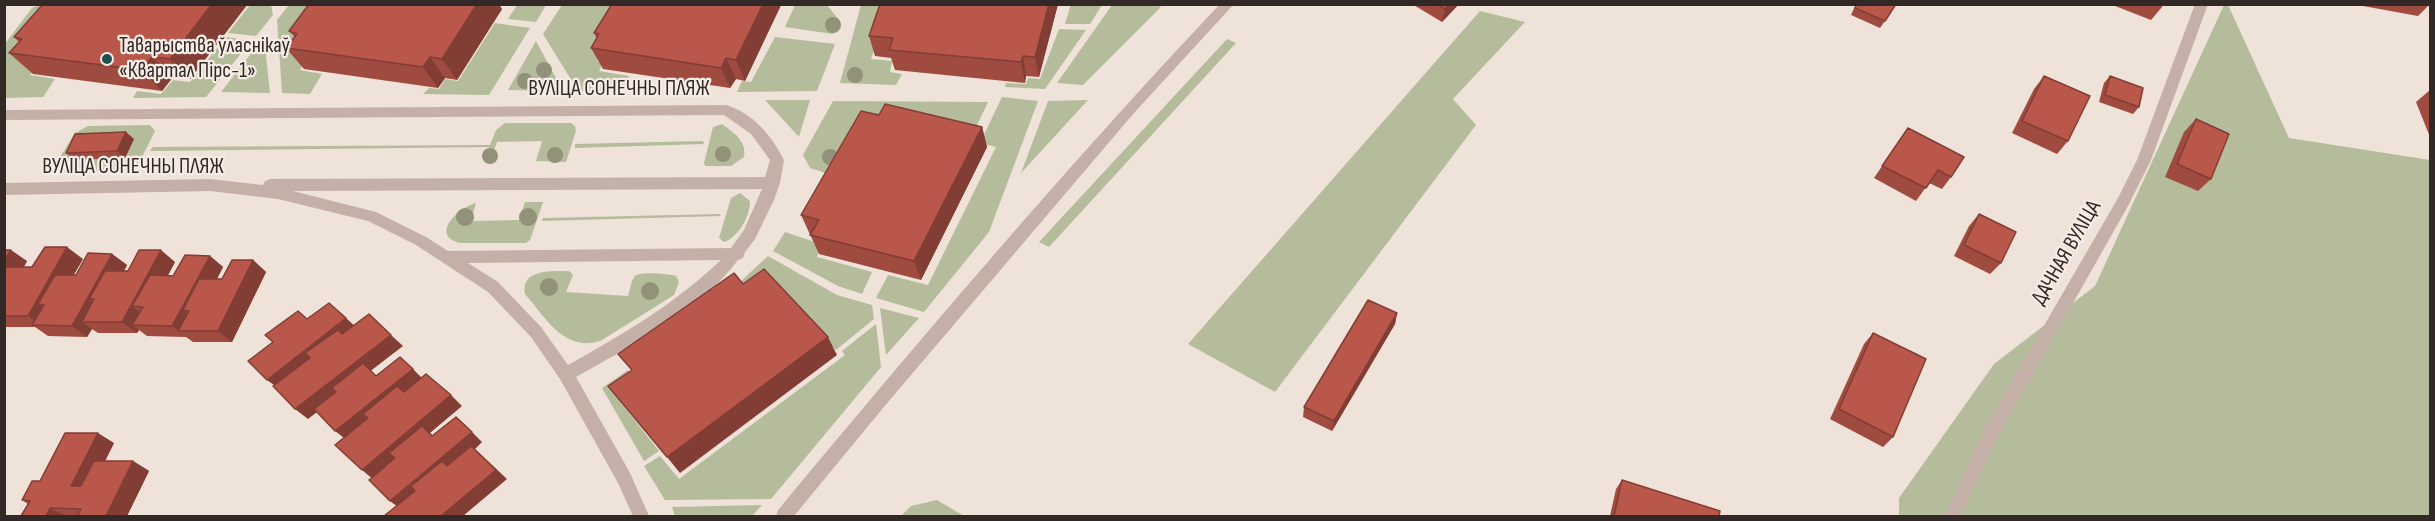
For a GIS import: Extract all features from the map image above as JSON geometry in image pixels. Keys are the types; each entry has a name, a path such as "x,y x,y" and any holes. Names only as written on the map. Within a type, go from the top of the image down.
{"street":[{"path":"784,516 1129,109 1228,4"},
{"name":"ДАЧНАЯ ВУЛІЦА","path":"1953,516 1990,434 2123,202 2144,160 2202,4"},
{"name":"ВУЛІЦА СОНЕЧНЫ ПЛЯЖ","path":"4,115 726,110 744,120 769,146 777,160 773,183 758,222 738,254 703,288 644,329 566,374 536,332 494,287 421,241 371,216 278,193 210,185 4,189"},
{"path":"210,185 773,183"},
{"path":"446,257 738,254"},
{"path":"566,374 624,478 641,516"}],"green space":[{"path":"1071,4 1102,5 1090,24 1065,24"},
{"path":"39,5 79,5 33,58 41,61 30,75 55,79 43,97 5,98 4,45 32,8"},
{"path":"250,5 271,5 273,15 256,36 228,33"},
{"path":"289,5 339,5 300,70 322,74 310,94 282,93 277,20"},
{"path":"517,5 543,5 545,7 536,22 508,19"},
{"path":"562,5 630,5 597,61 603,63 599,71 629,76 622,92 578,91 543,34"},
{"path":"795,5 827,5 839,20 833,34 785,27"},
{"path":"861,5 890,5 871,59 892,61 890,72 902,74 896,85 840,83"},
{"path":"1112,5 1161,7 1083,85 1057,83"},
{"path":"2224,5 2228,5 2289,138 2430,160 2430,516 1899,516 1899,498 1994,364 2095,286"},
{"path":"1480,11 1525,22 1453,99 1476,125 1275,392 1188,344"},
{"path":"495,23 530,28 489,95 423,94 429,88 439,89 445,79 458,81"},
{"path":"1059,29 1086,30 1045,89 1005,87 1006,83 1026,84 1028,78 1040,79"},
{"path":"226,37 251,41 206,97 133,98 137,91 161,94 173,80 190,82"},
{"path":"264,37 270,93 221,92"},
{"path":"775,37 835,44 817,91 737,92 742,81 751,82"},
{"path":"1227,39 1236,43 1049,247 1039,242"},
{"path":"536,41 563,91 508,90"},
{"path":"1002,97 1038,101 989,232 924,312 876,298 888,275 928,285 996,147 980,143"},
{"path":"765,100 810,100 799,137"},
{"path":"1088,100 1021,173 1048,101"},
{"path":"833,101 988,102 970,140 826,173 810,168 803,155"},
{"path":"505,123 571,123 575,126 576,131 566,162 536,161 542,141 497,142 490,162 484,162 489,147 150,151 153,147 490,145 496,130"},
{"path":"722,124 742,142 744,157 731,166 705,166 713,127"},
{"path":"150,125 155,131 139,163 129,170 59,172 55,165 75,133 88,126"},
{"path":"703,141 704,144 575,148 575,144"},
{"path":"740,193 750,201 748,213 739,231 724,242 719,238 731,198"},
{"path":"525,202 543,202 530,240 526,243 460,243 451,239 447,234 447,228 455,215 476,203 471,221 519,220"},
{"path":"720,214 721,216 542,221 543,218"},
{"path":"785,232 821,244 817,257 872,272 862,294 838,286 773,251"},
{"path":"768,256 837,295 872,305 874,319 836,350 774,282 754,296 741,281"},
{"path":"569,271 573,275 566,292 628,296 634,278 638,274 676,276 679,282 674,295 602,340 589,343 577,342 567,338 549,323 525,294 527,280 532,276 546,272"},
{"path":"880,308 919,318 886,355"},
{"path":"876,324 881,367 771,499 665,500 644,466 660,456 679,479 845,355 842,351"},
{"path":"628,370 643,387 621,403 659,451 644,461 602,388"},
{"path":"937,500 964,516 901,516 911,506"},
{"path":"762,505 752,516 675,516 672,507"}],"building":[{"path":"43,4 212,4 170,59 152,57 141,70 9,53 22,39 14,37"},
{"path":"309,4 477,4 442,59 430,57 423,67 286,48 297,34 289,31"},
{"path":"612,4 763,4 736,60 726,58 721,68 591,48 599,34 594,33"},
{"path":"880,4 1049,4 1035,57 1023,56 1021,62 889,50 893,38 869,36"},
{"path":"1437,4 1449,4 1445,9"},
{"path":"1857,4 1896,4 1885,21 1855,8"},
{"path":"2044,76 2090,96 2068,141 2022,121"},
{"path":"2110,76 2143,88 2139,107 2105,95"},
{"path":"885,104 982,127 914,261 810,235 819,220 801,215 861,111 879,115"},
{"path":"2196,119 2229,134 2211,179 2177,164"},
{"path":"1908,128 1964,157 1951,177 1938,170 1926,188 1882,166"},
{"path":"126,132 117,151 66,153 75,134"},
{"path":"1979,214 2016,232 2001,263 1964,245"},
{"path":"45,247 67,247 28,316 4,316 4,267 32,267"},
{"path":"4,250 11,250 4,261"},
{"path":"139,250 161,250 122,322 82,322 94,299 89,299 105,271 128,271"},
{"path":"88,253 112,254 72,326 32,325 44,305 38,304 55,275 76,275"},
{"path":"185,255 210,256 172,326 132,325 143,307 132,306 150,275 173,276"},
{"path":"232,260 253,260 218,331 178,331 189,311 183,310 199,279 222,279"},
{"path":"764,269 828,337 667,457 608,386 632,370 618,354 734,273 743,284"},
{"path":"1368,300 1397,313 1334,421 1304,407"},
{"path":"329,303 346,318 267,380 248,361 273,342 265,335 298,311 307,319"},
{"path":"369,314 391,335 295,409 273,386 310,358 305,353 338,330 342,334"},
{"path":"1873,333 1926,359 1893,437 1839,409"},
{"path":"400,357 413,369 335,431 314,409 336,392 332,388 363,363 376,376"},
{"path":"426,374 451,395 362,470 335,445 368,418 363,414 397,386 404,392"},
{"path":"456,417 472,432 390,501 369,480 395,458 389,453 422,426 432,436"},
{"path":"65,433 98,433 71,486 81,486 94,461 133,461 106,516 77,516 81,509 50,508 46,516 21,516 30,501 22,500 32,481 40,481"},
{"path":"471,446 496,470 441,516 384,516 415,491 411,486 442,461 447,466"},
{"path":"1622,480 1720,511 1719,516 1614,516"}],"place":[{"name":"Таварыства ўласнікаў «Квартал Пірс-1»","path":"107,59"}]}
